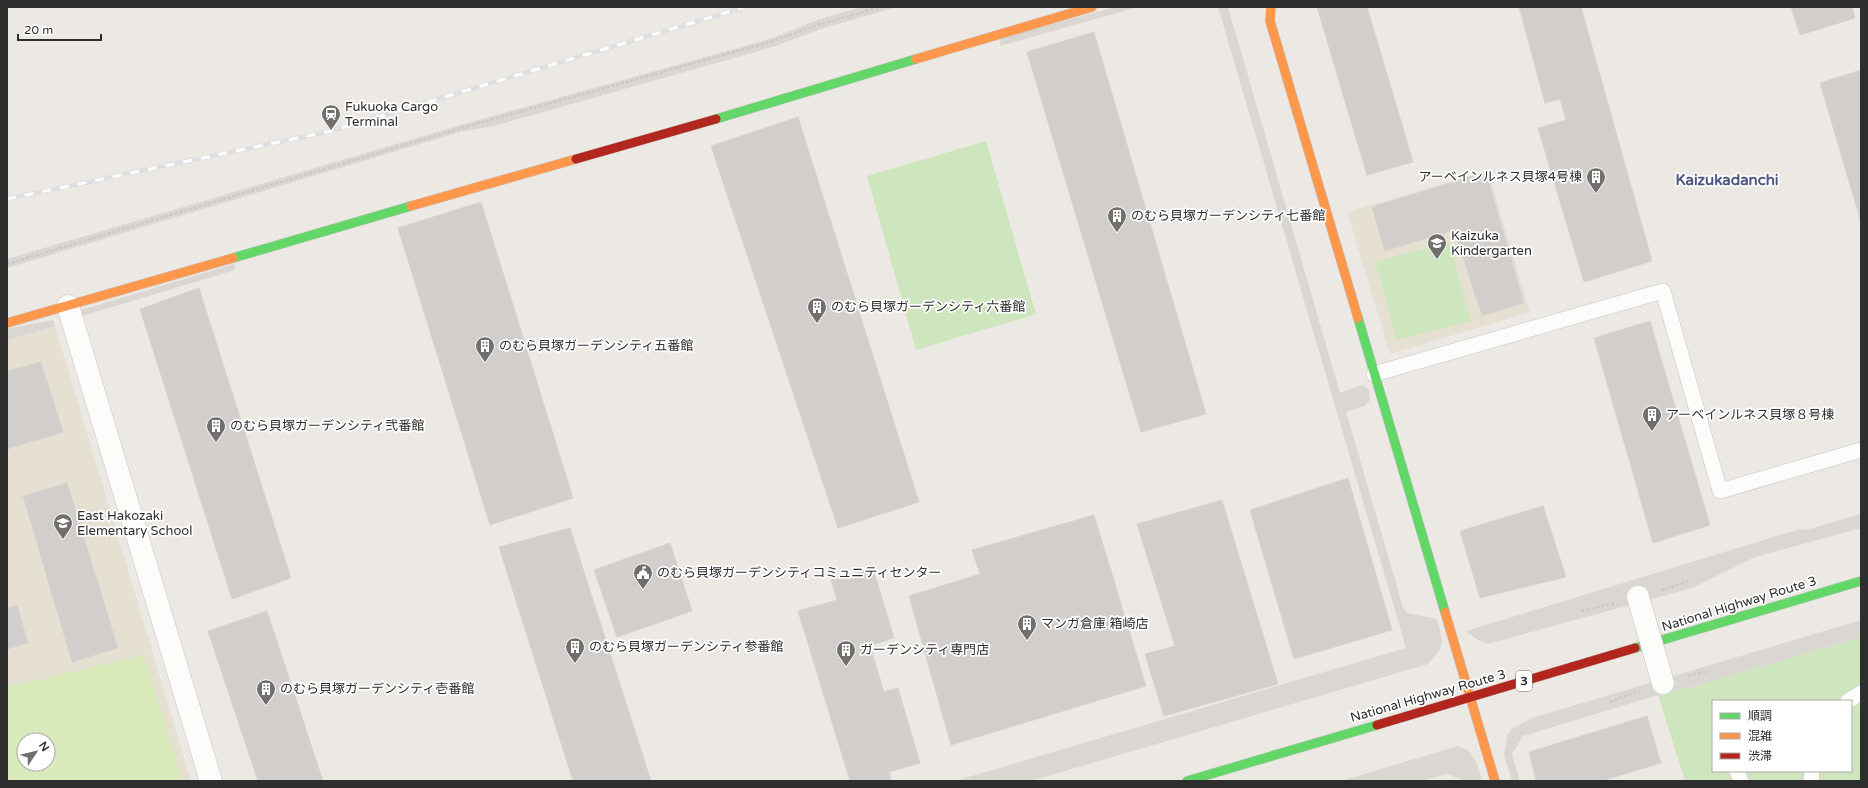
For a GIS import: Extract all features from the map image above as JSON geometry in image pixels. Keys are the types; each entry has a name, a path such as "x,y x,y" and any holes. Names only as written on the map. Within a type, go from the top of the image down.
{"main road":[{"path":"7,323 709,120 1092,7"},
{"path":"1271,7 1270,21 1495,781"},
{"name":"National Highway Route 3","path":"1187,781 1861,581"}],"street":[{"path":"68,306 211,781"},
{"path":"1638,597 1663,683"}],"lane":[{"path":"1374,374 1662,291 1720,491 1861,450"},
{"path":"1850,700 1861,693"}],"path":[{"path":"7,264 458,129 770,42 821,24 881,7"}],"shaded area":[{"path":"861,7 897,7 824,28 776,46 494,126 460,132 7,268 7,259 457,126 770,39 820,19"},
{"path":"1116,7 1138,7 1000,46 1001,38"},
{"path":"1218,7 1228,7 1340,393 1359,386 1364,386 1369,390 1370,400 1365,406 1346,412 1403,607 1407,613 1433,618 1438,621 1442,641 1440,650 1428,664 1031,781 955,781 1406,648"},
{"name":"Kaizuka Kindergarten","path":"1488,171 1530,312 1390,354 1347,212"},
{"path":"234,264 235,270 79,317 81,310"},
{"path":"53,320 55,326 7,340 7,329"},
{"name":"East Hakozaki Elementary School","path":"55,326 191,781 7,781 7,340"},
{"path":"1861,514 1861,528 1755,557 1692,588 1488,644 1476,639 1466,631 1800,529 1806,530"},
{"path":"1861,620 1861,637 1692,687 1658,695 1523,736 1512,754 1520,781 1512,781 1504,755 1508,734 1511,729 1532,718"},
{"path":"1458,746 1468,750 1476,761 1482,781 1466,781 1447,774 1422,781 1341,781"}],"green space":[{"path":"986,141 1036,314 916,350 867,176"},
{"path":"1449,242 1471,321 1397,340 1375,262"},
{"path":"1861,637 1861,781 1685,781 1658,695 1692,687"},
{"path":"144,655 182,781 7,781 7,687"}],"building":[{"path":"1317,7 1367,7 1413,162 1367,175"},
{"name":"アーベインルネス貝塚4号棟","path":"1519,7 1581,7 1652,261 1584,282 1538,128 1566,120 1560,99 1545,103"},
{"path":"1791,7 1852,7 1855,18 1800,35"},
{"name":"のむら貝塚ガーデンシティ七番館","path":"1094,32 1206,414 1141,432 1027,52"},
{"path":"1861,70 1861,222 1820,83"},
{"name":"のむら貝塚ガーデンシティ六番館","path":"798,117 919,502 838,528 711,146"},
{"path":"1486,172 1524,303 1482,316 1454,230 1385,251 1372,207"},
{"name":"のむら貝塚ガーデンシティ五番館","path":"481,202 573,498 490,525 398,228"},
{"name":"のむら貝塚ガーデンシティ弐番館","path":"199,288 291,578 232,599 140,309"},
{"name":"アーベインルネス貝塚８号棟","path":"1650,321 1710,525 1653,543 1594,338"},
{"path":"41,362 63,432 7,449 7,371"},
{"path":"1348,478 1392,630 1294,659 1250,510"},
{"path":"67,483 118,648 72,662 23,496"},
{"path":"1222,500 1278,684 1164,716 1145,654 1175,646 1137,524"},
{"path":"1543,506 1566,577 1480,598 1460,531"},
{"name":"マンガ倉庫 箱崎店","path":"1094,515 1146,686 951,745 909,596 980,574 972,550"},
{"name":"のむら貝塚ガーデンシティ参番館","path":"570,528 651,781 573,781 499,547"},
{"name":"のむら貝塚ガーデンシティコミュニティセンター","path":"670,543 692,611 617,637 594,570"},
{"name":"ガーデンシティ専門店","path":"873,568 894,638 870,646 884,692 898,688 920,763 889,772 891,781 850,781 798,611 837,600 831,580"},
{"path":"17,605 28,643 7,649 7,608"},
{"name":"のむら貝塚ガーデンシティ壱番館","path":"267,611 323,781 258,781 208,631"},
{"path":"1647,716 1661,763 1601,781 1536,781 1529,752"}],"railway":[{"path":"7,199 331,131 745,7"}],"traffic: fast":[{"path":"716,119 916,59"},
{"path":"233,258 411,206"},
{"path":"1358,318 1445,612"},
{"path":"1635,648 1861,581"},
{"path":"1187,781 1377,725"}],"traffic: slow":[{"path":"916,59 1092,7"},
{"path":"1271,7 1270,21 1358,318"},
{"path":"411,206 576,159"},
{"path":"7,323 233,258"},
{"path":"1445,612 1495,781"}],"traffic: jam":[{"path":"576,159 716,119"},
{"path":"1377,725 1635,648"}],"place":[{"name":"Fukuoka Cargo Terminal","path":"331,131"},
{"name":"アーベインルネス貝塚4号棟","path":"1596,194"},
{"name":"のむら貝塚ガーデンシティ七番館","path":"1117,233"},
{"name":"Kaizuka Kindergarten","path":"1437,260"},
{"name":"のむら貝塚ガーデンシティ六番館","path":"817,324"},
{"name":"のむら貝塚ガーデンシティ五番館","path":"485,363"},
{"name":"アーベインルネス貝塚８号棟","path":"1652,432"},
{"name":"のむら貝塚ガーデンシティ弐番館","path":"216,443"},
{"name":"East Hakozaki Elementary School","path":"63,540"},
{"name":"のむら貝塚ガーデンシティコミュニティセンター","path":"643,590"},
{"name":"マンガ倉庫 箱崎店","path":"1027,641"},
{"name":"のむら貝塚ガーデンシティ参番館","path":"575,664"},
{"name":"ガーデンシティ専門店","path":"846,667"},
{"name":"のむら貝塚ガーデンシティ壱番館","path":"266,706"}],"district":[{"name":"Kaizukadanchi","path":"1727,180"}]}
